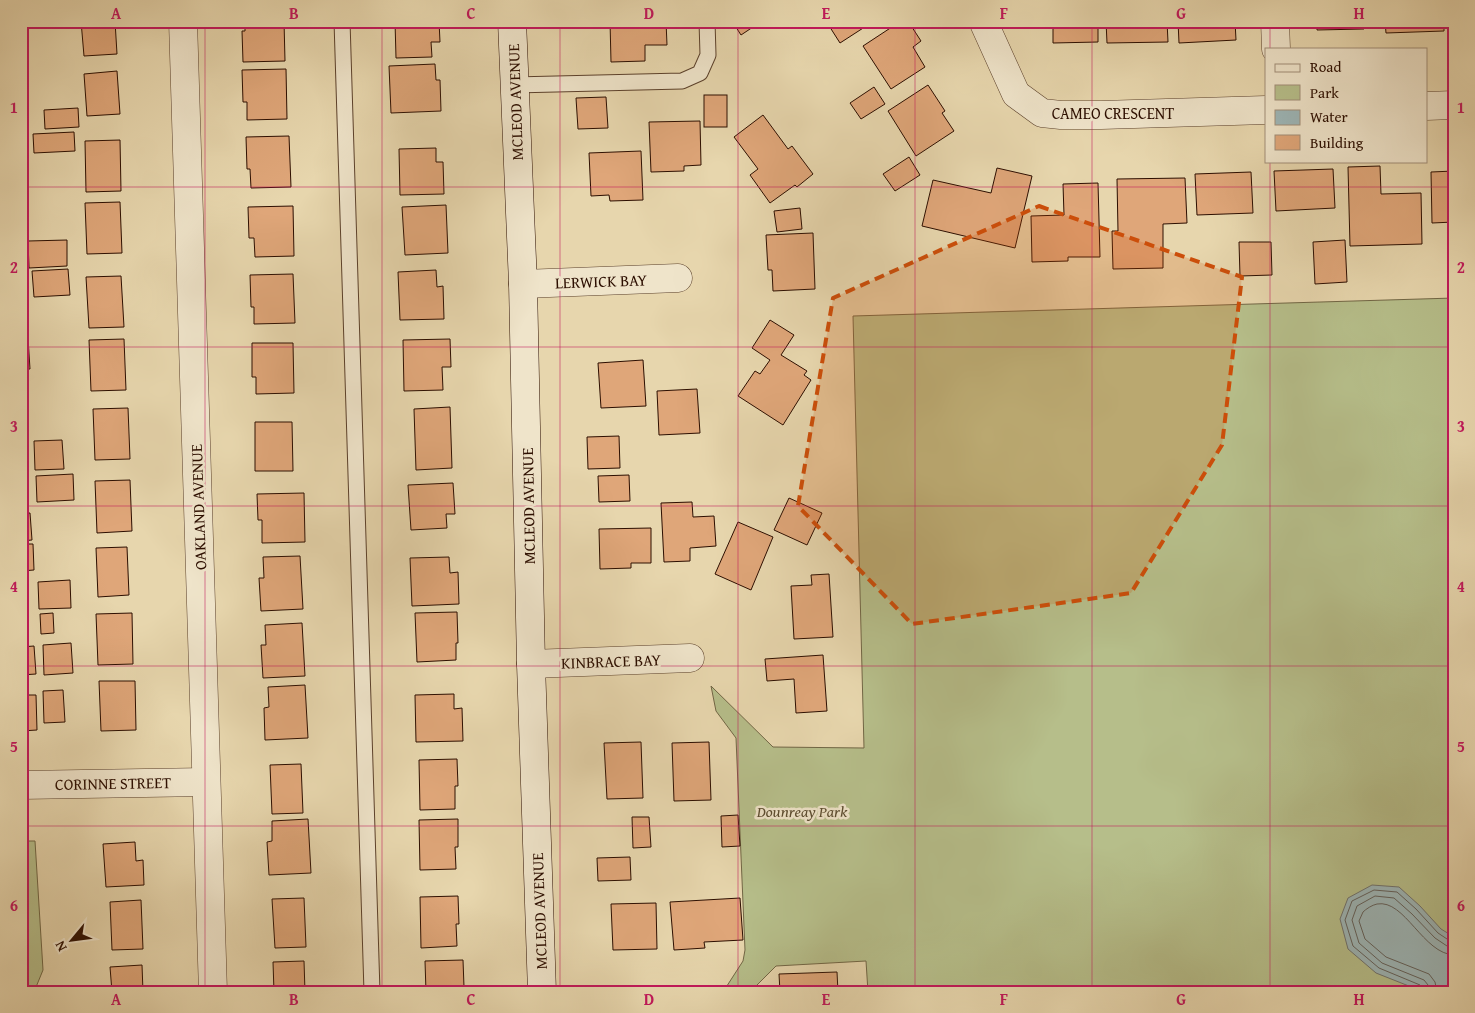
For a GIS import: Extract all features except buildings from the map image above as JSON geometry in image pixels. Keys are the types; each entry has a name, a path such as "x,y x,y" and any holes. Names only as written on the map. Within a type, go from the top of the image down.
{"street":[{"name":"OAKLAND AVENUE","path":"183,21 213,992"},
{"name":"MCLEOD AVENUE","path":"512,21 523,284 531,664 542,992"},
{"name":"CAMEO CRESCENT","path":"983,21 1016,94 1042,112 1061,115 1101,115 1265,110"},
{"path":"1276,21 1276,48"},
{"path":"1428,106 1454,105"},
{"name":"LERWICK BAY","path":"523,284 678,278"},
{"name":"KINBRACE BAY","path":"531,664 690,658"},
{"name":"CORINNE STREET","path":"21,785 206,782"}],"lane":[{"path":"342,21 372,992"},
{"path":"514,85 682,81 700,73 708,55 707,21"}],"highlighted area":[{"path":"1039,206 1242,277 1222,445 1131,593 912,624 798,506 833,298"}],"green space":[{"name":"Dounreay Park","path":"1454,298 1454,992 868,992 866,961 776,966 750,992 723,992 743,961 745,950 736,738 716,711 711,686 773,747 864,748 853,316"},
{"path":"21,841 35,841 43,970 34,992 21,992"}],"water":[{"path":"1372,885 1399,887 1441,929 1454,937 1454,992 1424,992 1376,973 1348,949 1340,919 1348,898"}]}
